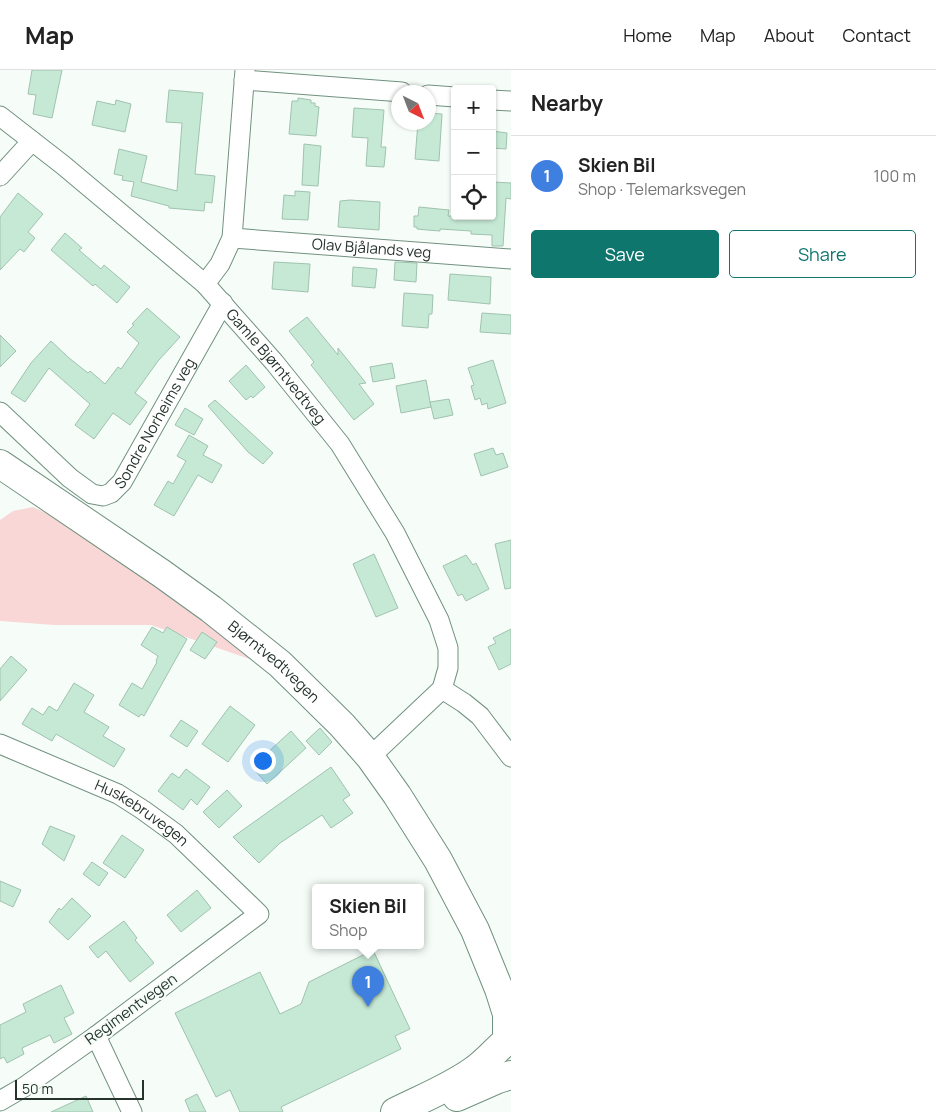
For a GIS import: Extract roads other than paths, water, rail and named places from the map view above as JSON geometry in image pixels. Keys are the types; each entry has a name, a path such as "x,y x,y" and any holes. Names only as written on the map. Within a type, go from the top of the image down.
{"main road":[{"name":"Bjørntvedtvegen","path":"3,473 162,573 248,637 311,694 370,757 397,795 438,860 475,930 511,984"},
{"name":"Bjørntvedtvegen","path":"475,930 507,1014 508,1042"},
{"path":"395,1112 472,1072 508,1042"},
{"path":"424,1112 511,1075"}],"street":[{"path":"205,284 220,264 232,238 244,75 391,91"},
{"path":"436,96 451,97"},
{"path":"496,100 511,101"},
{"name":"Gamle Bjørntvedtveg","path":"0,116 205,284 274,362 340,444 396,533 439,620 448,648 448,668 442,689"},
{"path":"0,176 32,141"},
{"name":"Olav Bjålands veg","path":"232,238 511,259"},
{"name":"Sondre Norheims veg","path":"0,412 70,478 92,494 103,496 111,493 122,482 223,304"},
{"path":"370,757 442,689 480,716 511,757"},
{"name":"Huskebruvegen","path":"0,744 118,794 143,810 176,834 259,914"},
{"name":"Regimentvegen","path":"0,1100 24,1087 96,1036 259,914"},
{"path":"96,1036 132,1112"}],"place":[{"name":"Skien Bil","path":"368,1007"}]}
